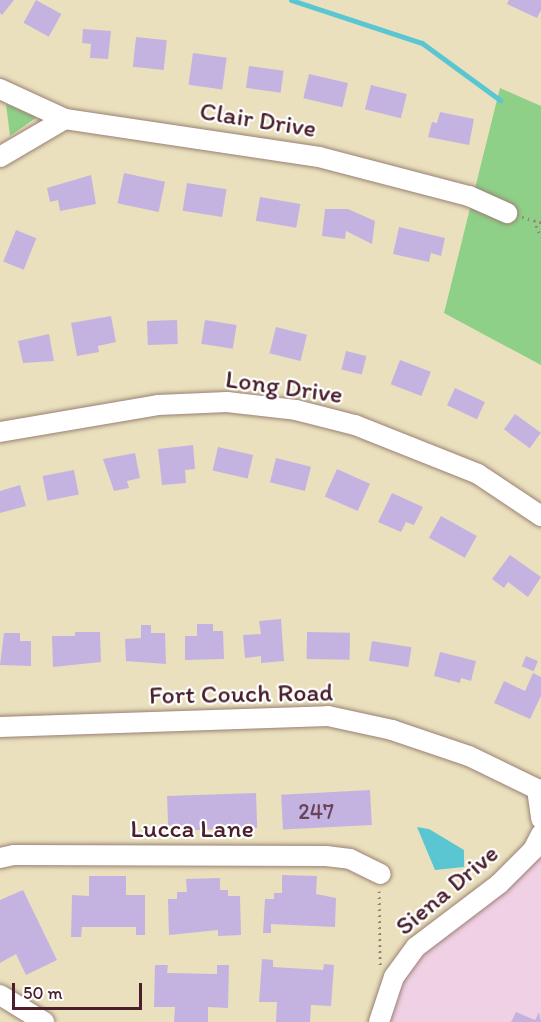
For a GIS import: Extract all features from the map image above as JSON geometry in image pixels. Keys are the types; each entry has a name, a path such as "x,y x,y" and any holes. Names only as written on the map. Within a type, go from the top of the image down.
{"street":[{"name":"Clair Drive","path":"0,89 65,119 319,157 469,196 507,213"},
{"path":"0,151 65,119"},
{"name":"Long Drive","path":"0,432 158,405 227,402 296,410 355,425 478,474 541,516"},
{"name":"Fort Couch Road","path":"0,727 328,716 392,730 469,756 539,790"},
{"path":"539,790 541,819"},
{"name":"Siena Drive","path":"379,1022 394,976 416,947 499,884 533,849 541,834"},
{"name":"Lucca Lane","path":"0,858 14,855 327,856 361,863 381,874"},
{"path":"0,994 45,1022"}],"path":[{"path":"534,220 541,237"},
{"path":"380,966 377,913 381,874"}],"shaded area":[{"path":"541,834 541,1022 379,1022 389,988"}],"green space":[{"path":"500,88 541,106 541,365 444,313"},
{"path":"6,104 37,117 10,136"}],"water":[{"path":"417,827 429,829 464,850 464,867 435,870"}],"building":[{"path":"0,0 14,0 2,15 0,13"},
{"path":"36,0 61,14 49,37 23,23"},
{"path":"509,0 541,0 541,10 537,18 507,4"},
{"path":"83,29 111,31 108,59 90,58 91,44 82,43"},
{"path":"136,37 167,40 164,70 133,67"},
{"path":"193,53 227,58 222,89 189,85"},
{"path":"249,66 284,71 281,93 246,88"},
{"path":"309,74 348,83 342,107 303,98"},
{"path":"371,85 407,94 401,118 365,109"},
{"path":"440,112 474,119 469,145 428,137 432,122 437,123"},
{"path":"124,173 165,182 159,212 118,203"},
{"path":"91,175 96,204 60,211 58,200 50,202 47,188"},
{"path":"187,183 227,189 222,217 183,211"},
{"path":"260,197 300,204 296,228 256,221"},
{"path":"325,209 348,209 375,221 372,244 346,231 345,239 322,236"},
{"path":"399,227 445,238 441,256 431,253 429,262 393,254"},
{"path":"16,230 36,238 24,270 3,262"},
{"path":"111,316 116,342 98,346 99,352 77,356 71,323"},
{"path":"177,320 178,344 148,345 147,321"},
{"path":"205,320 237,325 233,349 201,344"},
{"path":"276,327 307,335 301,361 269,353"},
{"path":"49,334 54,361 23,363 18,341"},
{"path":"346,351 366,356 362,375 341,369"},
{"path":"400,360 431,372 421,396 391,384"},
{"path":"455,388 485,402 477,419 447,405"},
{"path":"515,414 541,433 530,448 504,429"},
{"path":"193,445 195,469 185,470 186,483 162,485 158,449"},
{"path":"218,447 253,455 248,478 213,470"},
{"path":"135,453 140,478 127,481 129,488 114,491 103,459"},
{"path":"276,458 311,467 305,491 270,482"},
{"path":"337,469 370,484 358,511 325,496"},
{"path":"74,470 79,495 47,501 43,476"},
{"path":"20,485 26,506 0,513 0,491"},
{"path":"392,493 423,507 414,525 406,522 401,532 378,522"},
{"path":"441,516 477,536 465,558 429,538"},
{"path":"510,555 541,577 528,597 508,582 504,588 492,579"},
{"path":"281,619 284,661 261,663 261,656 245,658 243,635 261,634 259,621"},
{"path":"197,624 213,624 213,631 223,631 224,659 185,660 185,636 197,636"},
{"path":"141,625 151,625 151,633 165,633 166,664 126,661 125,639 141,638"},
{"path":"75,632 100,632 101,662 53,667 52,636 75,636"},
{"path":"307,632 350,633 350,660 307,659"},
{"path":"4,633 20,633 20,641 31,641 31,666 0,665"},
{"path":"372,641 412,647 408,667 369,661"},
{"path":"440,652 476,661 471,681 461,678 460,683 434,676"},
{"path":"526,656 538,661 534,671 522,666"},
{"path":"533,673 541,677 541,696 530,719 494,703 504,681 525,691"},
{"path":"370,790 372,825 283,830 281,795"},
{"path":"256,793 257,828 168,831 167,796"},
{"path":"282,875 317,876 316,894 336,898 335,927 271,924 271,933 263,933 265,899 274,899 274,893 282,893"},
{"path":"89,876 126,876 126,895 145,895 145,935 136,935 136,927 82,927 81,937 71,937 72,895 89,896"},
{"path":"220,878 220,890 228,890 228,896 240,896 241,935 218,936 218,930 169,935 168,899 177,899 177,892 187,892 186,879"},
{"path":"23,890 57,960 26,975 16,954 0,963 0,900"},
{"path":"262,959 273,960 273,967 323,970 324,964 334,965 331,1006 311,1005 310,1022 276,1022 277,1002 259,1002"},
{"path":"155,965 168,965 167,973 217,974 217,965 229,965 228,1008 208,1007 208,1022 174,1022 175,1007 154,1007"},
{"path":"516,1012 535,1020 539,1012 541,1022 511,1022"}],"waterway":[{"path":"291,0 422,43 500,100"}]}
